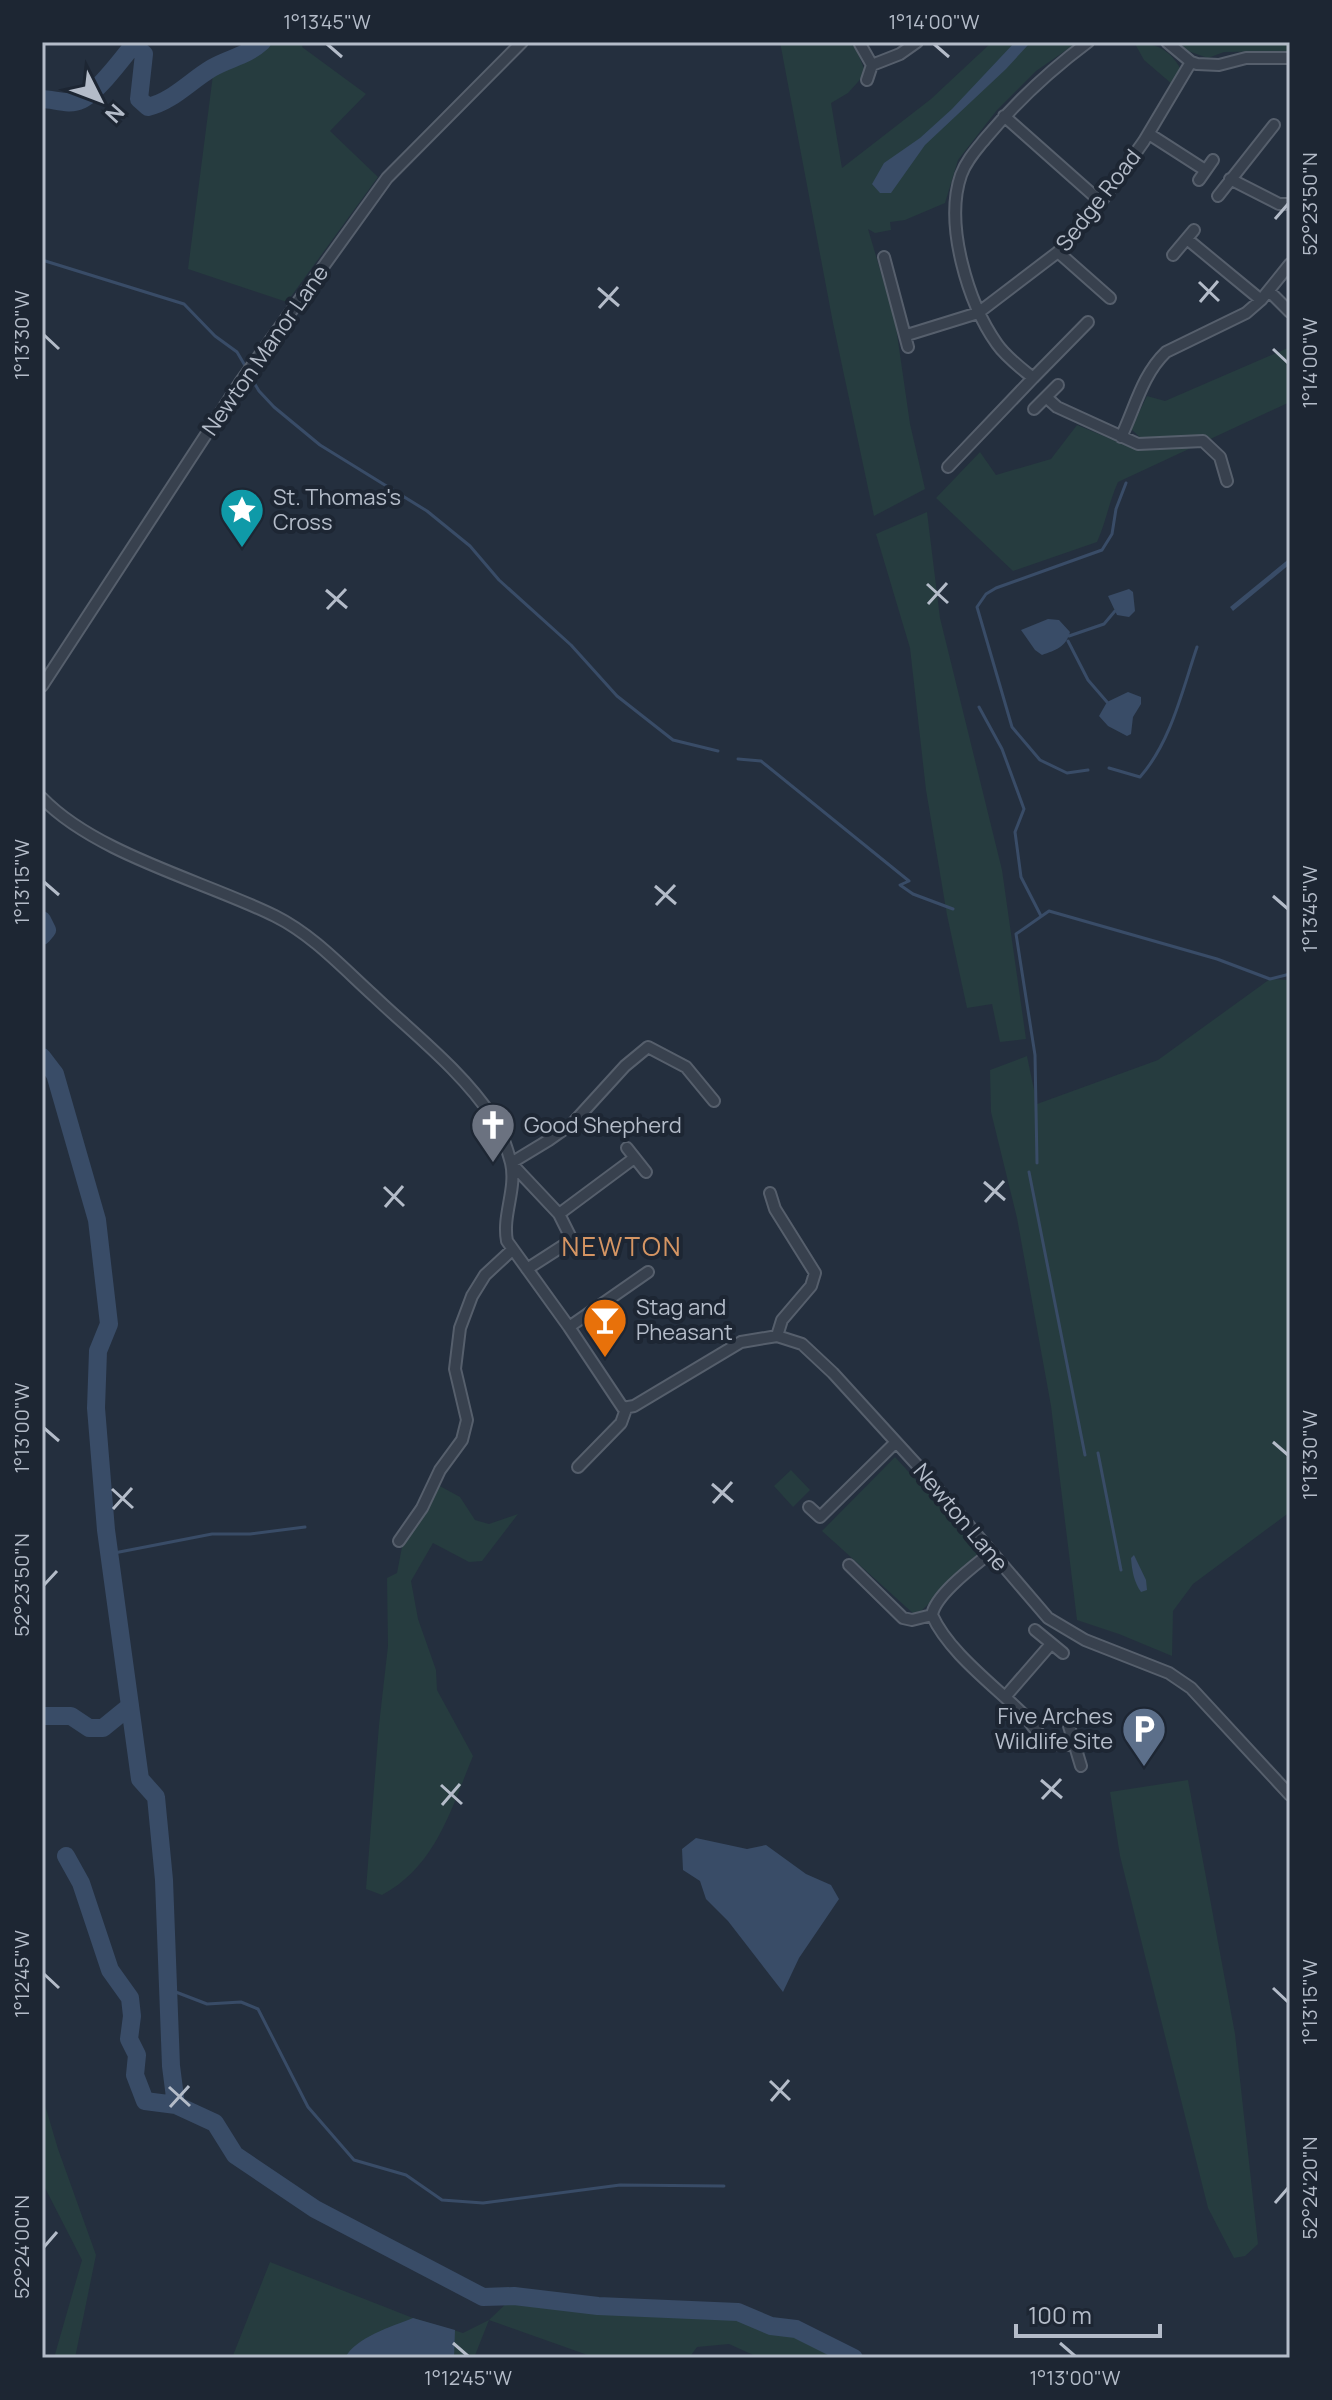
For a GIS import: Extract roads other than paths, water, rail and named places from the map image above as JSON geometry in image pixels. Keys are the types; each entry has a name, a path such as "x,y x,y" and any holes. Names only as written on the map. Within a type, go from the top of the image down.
{"street":[{"name":"Newton Manor Lane","path":"42,686 241,381 387,178 522,42"},
{"path":"872,65 900,54 917,42"},
{"path":"1033,378 999,347 978,313 961,254 954,211 956,193 961,173 970,158 1004,116 1046,74 1088,42"},
{"path":"1167,42 1191,62 1219,65 1246,58 1290,58"},
{"path":"860,44 872,65 867,80"},
{"name":"Sedge Road","path":"978,313 1058,252 1101,202 1149,134 1191,62"},
{"path":"1004,116 1101,202"},
{"path":"1218,196 1274,125"},
{"path":"1149,134 1205,170"},
{"path":"1199,180 1213,160"},
{"path":"1230,179 1279,204 1290,204"},
{"path":"1173,255 1194,230"},
{"path":"1187,239 1290,312"},
{"path":"1058,252 1110,298"},
{"path":"884,257 908,341 978,313"},
{"path":"1121,437 1141,388 1158,360 1166,352 1239,317 1265,296 1290,264"},
{"path":"948,467 1088,322"},
{"path":"1034,409 1058,385"},
{"path":"1047,398 1057,407 1138,444 1203,441 1220,457 1227,481"},
{"path":"42,798 75,825 105,842 276,917 305,934 415,1034 471,1090 494,1119 511,1163 513,1178 505,1229 512,1250 623,1407 621,1423 578,1467"},
{"path":"511,1163 573,1123 625,1066 648,1047 686,1067 714,1101"},
{"path":"559,1214 630,1154 646,1172"},
{"path":"511,1163 559,1214 572,1240 527,1269"},
{"path":"623,1407 741,1342 777,1336 782,1320 811,1286 815,1273 775,1209 770,1193"},
{"path":"399,1541 422,1508 440,1470 457,1451 462,1440 467,1420 455,1369 460,1328 472,1296 485,1275 512,1250"},
{"path":"569,1327 648,1272"},
{"name":"Newton Lane","path":"777,1336 794,1339 812,1351 917,1465 1048,1618 1076,1636 1169,1673 1202,1698 1290,1795"},
{"path":"809,1507 820,1517 895,1443"},
{"path":"990,1553 933,1606 932,1615 937,1627 1046,1740 1057,1745 1073,1745"},
{"path":"849,1565 903,1618 912,1620 932,1615"},
{"path":"1035,1630 1063,1653"},
{"path":"1005,1697 1051,1644"},
{"path":"1069,1726 1081,1766"}],"water":[{"path":"1015,42 1028,42 1028,45 925,145 891,193 880,193 872,184 884,163 920,138 952,109"},
{"path":"1290,558 1290,564 1233,611 1230,607"},
{"path":"1129,589 1133,592 1135,611 1129,617 1117,615 1108,596"},
{"path":"1048,619 1059,620 1070,632 1063,645 1042,655 1021,630"},
{"path":"1128,692 1141,697 1141,704 1133,717 1131,734 1127,736 1108,726 1099,716 1107,702"},
{"path":"1134,1555 1146,1580 1147,1590 1141,1592 1133,1572 1131,1558"},
{"path":"696,1838 747,1849 766,1845 806,1874 831,1885 839,1899 799,1958 783,1992 728,1921 706,1899 700,1881 683,1870 682,1849"},
{"path":"413,2318 455,2330 454,2358 345,2358 366,2338"}],"waterway":[{"path":"42,99 81,100 100,84 130,49 137,48 144,54 139,99 148,107 262,42"},
{"path":"42,260 184,304 215,336 237,352 247,369"},
{"path":"250,376 274,407 320,445 427,511 470,546 499,580 571,645 617,696 673,740 718,751"},
{"path":"1088,770 1067,773 1040,760 1012,727 977,607 986,594 996,588 1102,550 1112,534 1116,509 1126,483"},
{"path":"1069,636 1104,624 1115,611"},
{"path":"1068,641 1088,680 1107,702"},
{"path":"1109,768 1140,777 1151,763 1168,732 1197,647"},
{"path":"979,707 1002,749 1024,809 1015,832 1021,877 1041,916"},
{"path":"738,759 761,761 909,881 900,885 913,894 953,909"},
{"path":"1037,1163 1035,1055 1016,934 1049,911 1217,959 1270,979 1290,974"},
{"path":"42,920 47,930 42,936"},
{"path":"42,1057 55,1074 97,1220 109,1324 98,1351 96,1408 106,1530 140,1779 156,1797 164,1880 171,2066 176,2105 215,2123 235,2155 315,2209 483,2297 514,2296 598,2306 738,2312 771,2326 796,2329 854,2358"},
{"path":"1029,1172 1085,1455"},
{"path":"1098,1453 1121,1570"},
{"path":"109,1554 212,1534 250,1534 305,1527"},
{"path":"42,1716 71,1716 89,1728 103,1728 130,1706"},
{"path":"66,1856 81,1883 110,1970 130,1998 132,2016 129,2039 137,2055 135,2075 145,2101 176,2105"},
{"path":"168,1989 207,2004 241,2002 258,2009 308,2107 354,2160 406,2175 442,2200 483,2203 620,2185 724,2186"}],"place":[{"name":"St. Thomas's Cross","path":"242,549"},
{"name":"Good Shepherd","path":"493,1164"},
{"name":"Stag and Pheasant","path":"605,1359"},
{"name":"Five Arches Wildlife Site","path":"1144,1768"}],"district":[{"name":"NEWTON","path":"622,1247"}]}
